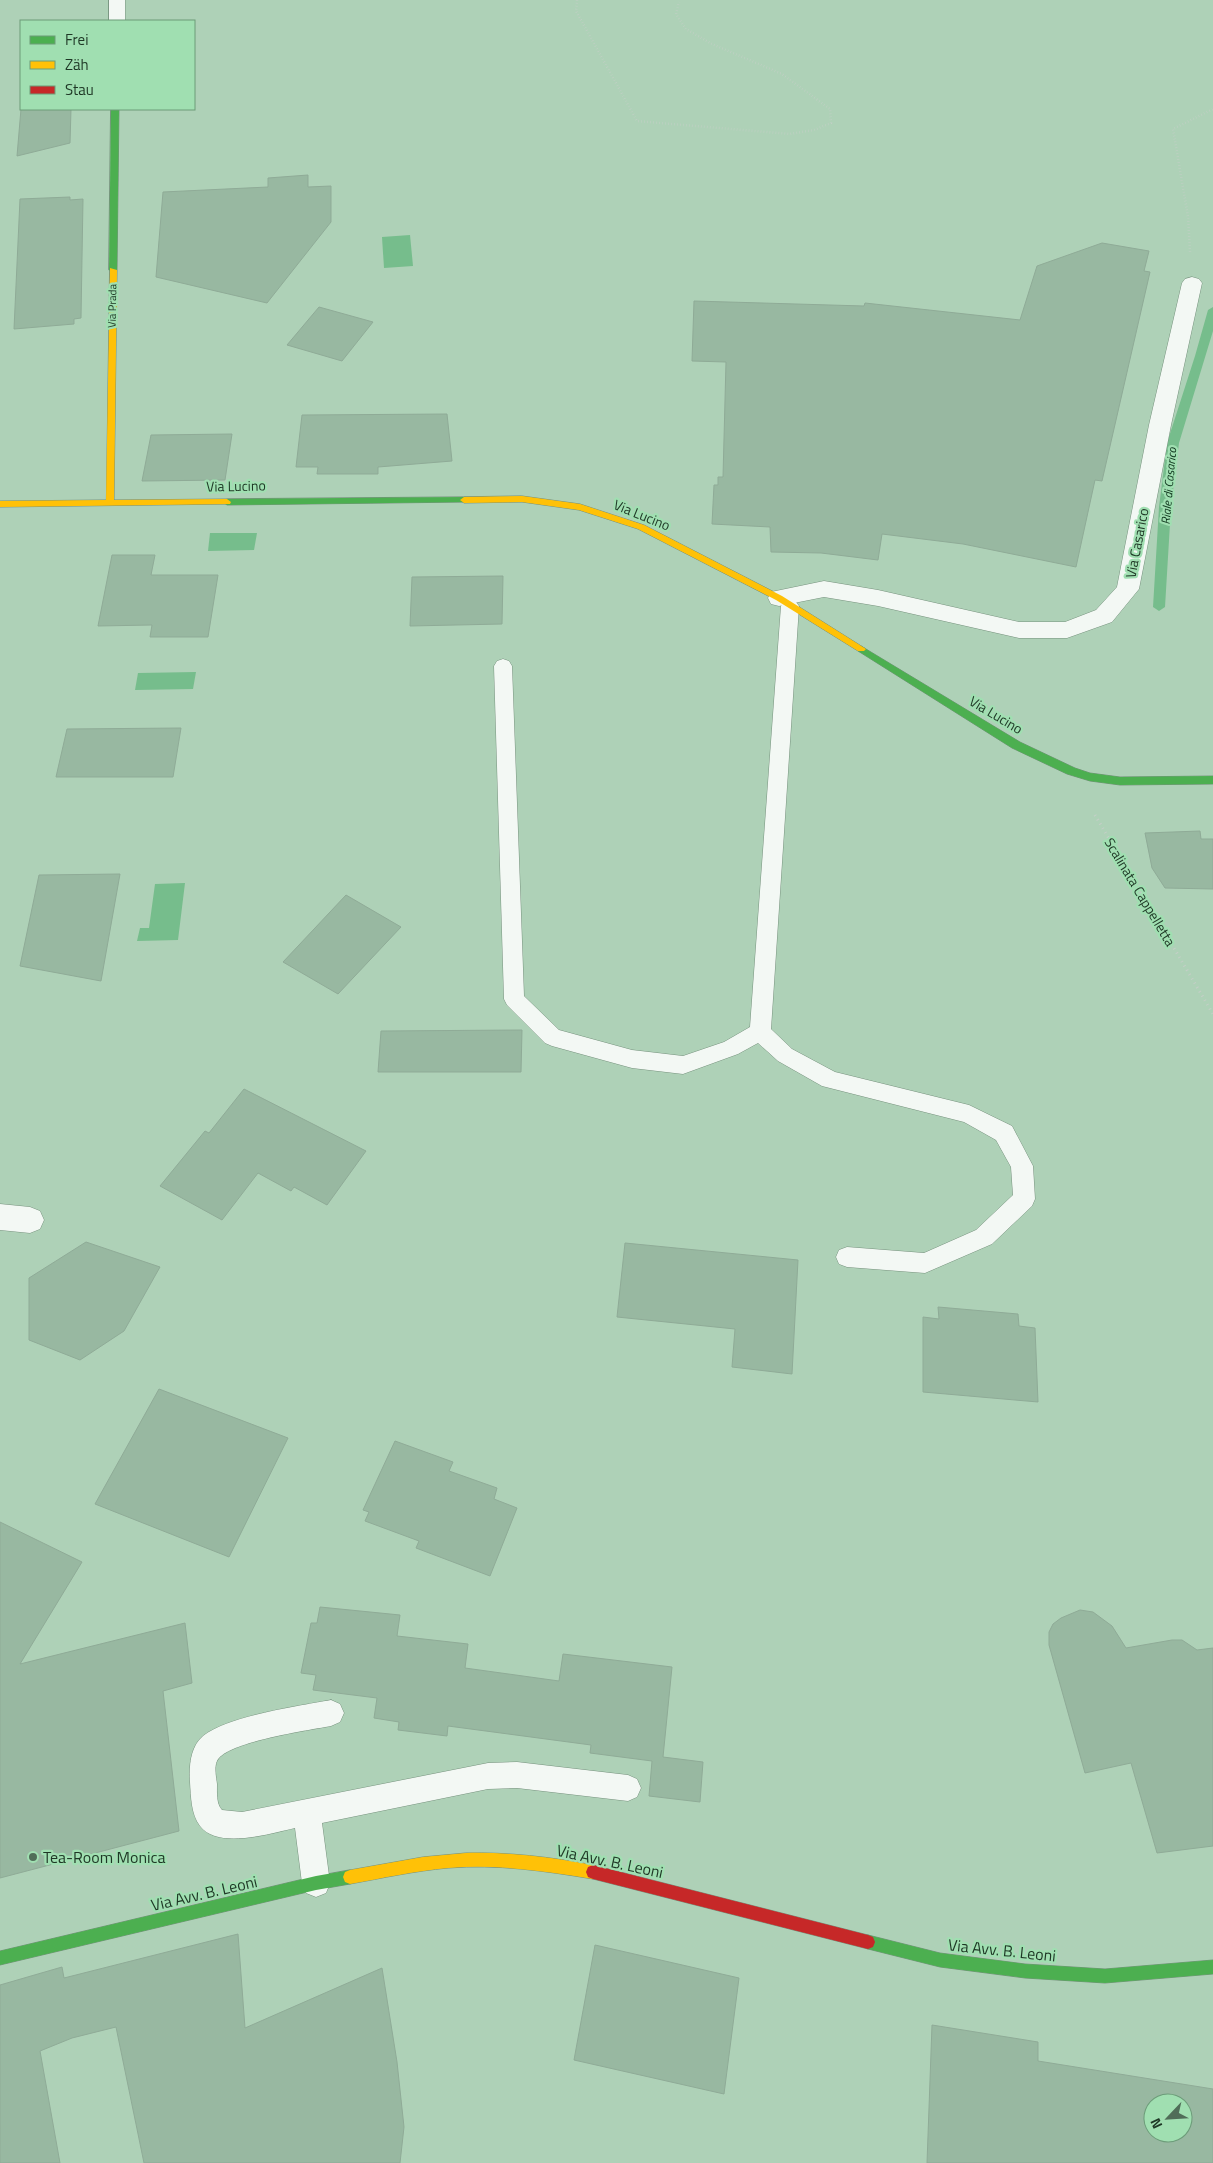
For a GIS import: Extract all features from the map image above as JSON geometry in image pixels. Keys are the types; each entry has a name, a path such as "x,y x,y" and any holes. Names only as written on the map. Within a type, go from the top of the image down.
{"street":[{"path":"116,20 117,0"},
{"name":"Via Prada","path":"110,502 115,110"},
{"name":"Via Casarico","path":"785,602 824,589 878,598 1019,630 1067,630 1104,616 1128,589 1160,425 1192,283"},
{"name":"Via Lucino","path":"0,504 522,499 580,507 641,527 785,602 1016,745 1048,762 1092,777 1112,780 1213,780"},
{"path":"0,1217 30,1220"},
{"name":"Via Avv. B. Leoni","path":"0,1958 316,1883 448,1861 486,1860 537,1862 600,1873 940,1960 1025,1971 1105,1976 1213,1967"}],"lane":[{"path":"760,1032 785,602"},
{"path":"503,666 514,999 552,1037 632,1059 683,1065 731,1048 760,1032"},
{"path":"760,1032 785,1055 830,1080 969,1114 1004,1132 1022,1166 1024,1199 984,1237 925,1263 847,1257"},
{"path":"331,1713 250,1730 219,1740 212,1745 206,1752 204,1761 205,1807 213,1822 224,1825 242,1825 488,1776 517,1775 628,1788"},
{"path":"307,1813 316,1883"}],"path":[{"path":"577,0 576,11 637,120 790,134 814,130 832,123 830,109 782,74 712,44 686,29 676,14 679,1"},
{"path":"1192,283 1188,217 1173,129 1213,109"},
{"name":"Scalinata Cappelletta","path":"1068,770 1213,1014"}],"shaded area":[{"path":"410,235 413,266 384,268 382,237"},
{"path":"210,533 257,533 254,550 208,551"},
{"path":"196,672 193,689 135,690 138,673"},
{"path":"185,883 178,940 137,941 140,928 149,928 155,884"}],"building":[{"path":"21,110 71,110 70,143 17,156"},
{"path":"308,175 308,187 331,186 331,222 267,303 156,277 163,192 268,187 268,178"},
{"path":"70,197 70,200 83,199 81,318 74,319 74,324 14,329 20,199"},
{"path":"1102,243 1149,251 1144,271 1150,272 1102,481 1095,480 1076,567 963,544 882,534 878,560 821,553 771,552 770,527 712,524 714,485 718,485 718,477 723,477 726,362 692,361 694,301 864,306 865,303 1020,320 1037,266"},
{"path":"319,307 373,322 342,361 287,345"},
{"path":"447,414 452,461 378,467 378,474 317,474 318,467 296,467 302,415"},
{"path":"232,434 225,480 142,481 151,435"},
{"path":"112,555 155,555 151,575 218,575 208,637 150,637 152,625 98,626"},
{"path":"503,576 502,624 410,626 412,577"},
{"path":"181,728 173,777 56,777 67,729"},
{"path":"1200,831 1201,839 1213,839 1213,889 1165,888 1152,868 1145,833"},
{"path":"120,874 101,981 20,966 39,875"},
{"path":"346,895 401,927 338,994 283,962"},
{"path":"522,1030 521,1072 378,1072 381,1031"},
{"path":"244,1089 366,1151 327,1205 294,1187 291,1191 258,1173 222,1220 160,1186 205,1131 209,1133"},
{"path":"86,1242 160,1267 124,1331 80,1360 29,1340 29,1278"},
{"path":"625,1243 798,1260 792,1374 732,1367 735,1329 617,1317"},
{"path":"938,1307 1018,1314 1019,1326 1035,1328 1038,1402 923,1392 923,1317 939,1319"},
{"path":"159,1389 288,1438 229,1557 95,1504"},
{"path":"395,1441 453,1462 449,1471 497,1488 494,1499 517,1508 490,1576 416,1548 419,1541 365,1521 369,1512 363,1510"},
{"path":"0,1522 82,1562 20,1664 185,1623 192,1683 163,1691 179,1831 0,1878"},
{"path":"320,1607 400,1615 397,1636 468,1644 465,1668 559,1681 563,1654 672,1667 663,1757 703,1762 700,1802 649,1796 652,1761 590,1753 591,1745 448,1726 447,1736 398,1730 399,1722 374,1718 377,1698 313,1690 316,1675 301,1673 311,1623 317,1623"},
{"path":"1080,1610 1093,1612 1112,1626 1126,1648 1182,1640 1197,1650 1213,1648 1213,1846 1157,1853 1131,1763 1085,1773 1049,1645 1049,1632 1053,1624 1061,1618"},
{"path":"238,1934 245,2028 382,1968 397,2062 404,2127 400,2163 144,2163 116,2027 72,2038 40,2051 60,2163 0,2163 0,1985 62,1967 64,1978"},
{"path":"595,1945 739,1978 724,2094 574,2060"},
{"path":"932,2025 1038,2042 1038,2061 1213,2089 1213,2163 927,2163"}],"waterway":[{"name":"Riale di Casarico","path":"1159,607 1165,507 1173,443 1201,356 1213,310"}],"traffic: fast":[{"path":"113,270 115,110"},
{"path":"227,502 464,500"},
{"path":"861,649 1016,745 1071,771 1090,777 1120,781 1213,780"},
{"path":"0,1958 316,1883 350,1877"},
{"path":"868,1942 940,1960 1025,1971 1105,1976 1213,1967"}],"traffic: slow":[{"path":"110,503 113,270"},
{"path":"464,500 522,499 580,507 641,527 779,598 861,649"},
{"path":"0,504 227,502"},
{"path":"350,1877 423,1864 466,1860 521,1862 593,1872"}],"traffic: jam":[{"path":"593,1872 868,1942"}],"place":[{"name":"Tea-Room Monica","path":"33,1857"}]}
